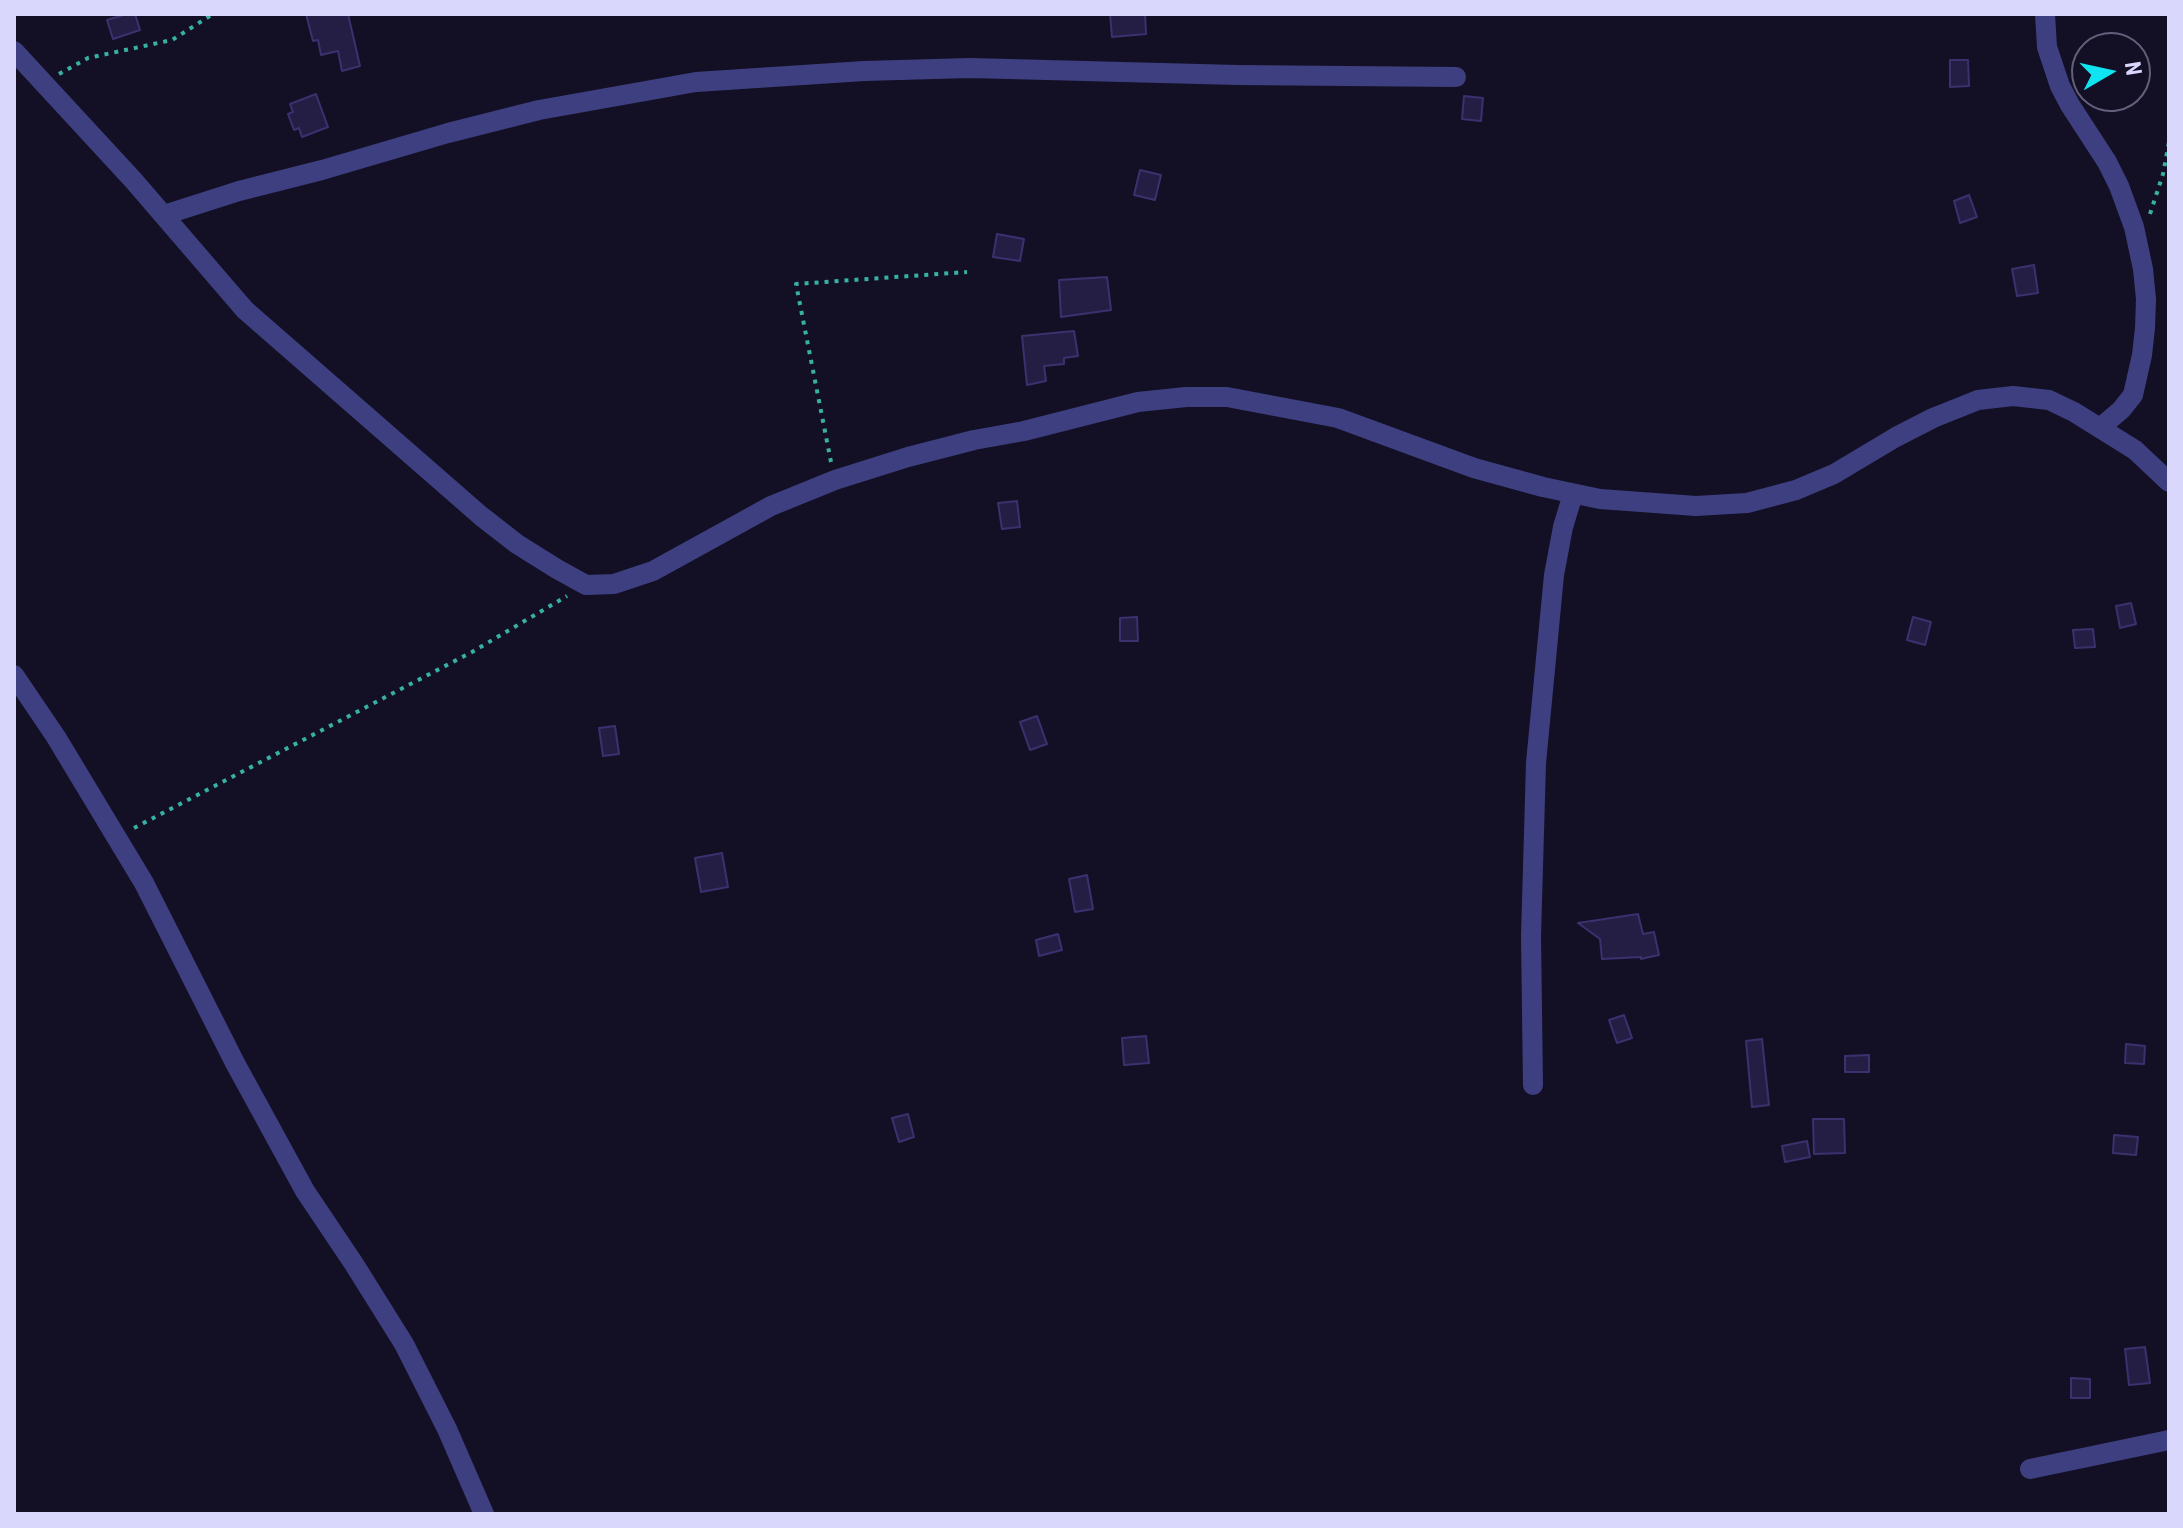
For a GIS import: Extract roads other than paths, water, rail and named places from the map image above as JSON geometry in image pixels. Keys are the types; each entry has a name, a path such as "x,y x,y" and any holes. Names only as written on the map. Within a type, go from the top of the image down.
{"street":[{"path":"2045,14 2047,47 2060,86 2119,186 2139,246 2146,299 2139,369 2133,395 2101,427"},
{"path":"14,51 164,215 245,310 481,516 517,544 586,585 614,584 653,571 771,506 835,480 961,444 1138,402 1186,397 1227,397 1338,418 1474,468 1573,494 1661,505 1696,506 1747,503 1796,490 1834,474 1896,437 1978,400 2013,396 2049,400 2101,427 2135,450 2169,482"},
{"path":"164,215 239,191 539,110 696,82 864,71 970,68 1456,77"},
{"path":"1533,1085 1531,936 1536,763 1554,575 1573,494"},
{"path":"14,675 56,737 144,883 235,1063 305,1191 404,1344 447,1429 484,1514"},
{"path":"2030,1469 2169,1440"}]}
